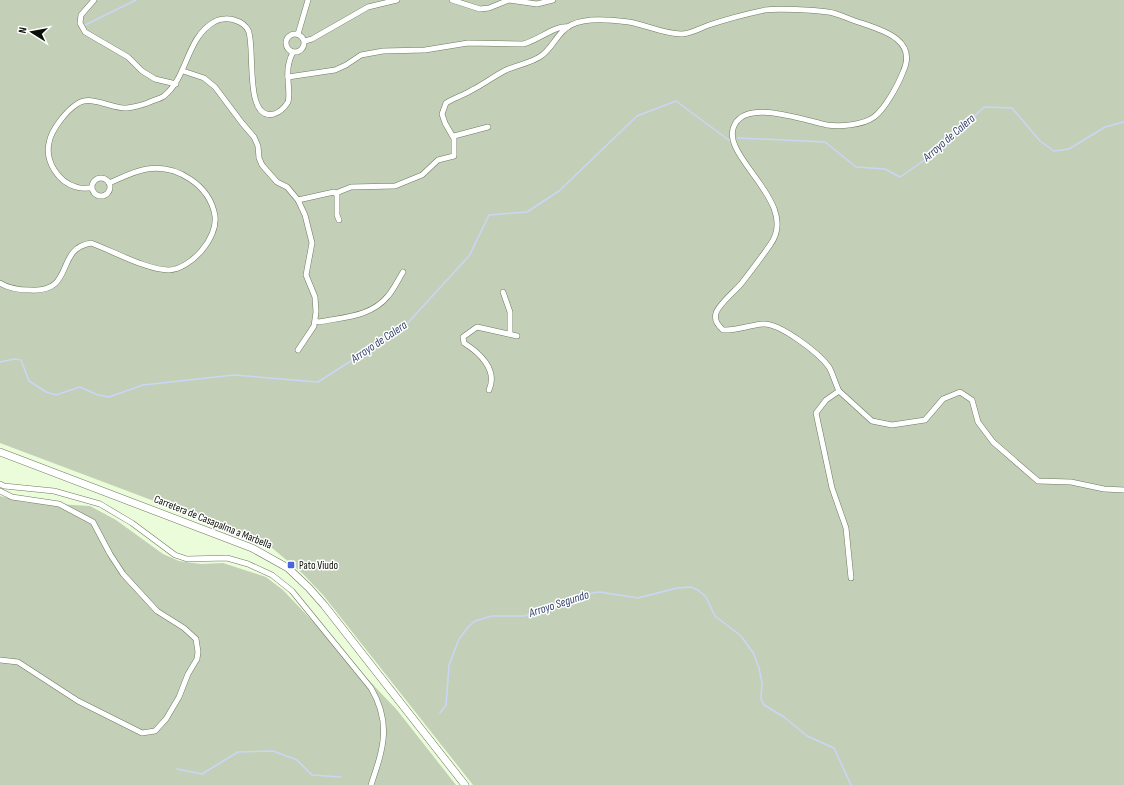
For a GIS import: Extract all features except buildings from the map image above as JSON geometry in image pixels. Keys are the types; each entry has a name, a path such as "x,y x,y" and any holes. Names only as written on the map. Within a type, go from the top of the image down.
{"main road":[{"name":"Carretera de Casapalma a Marbella","path":"0,452 227,537 265,554 288,568 324,605 465,785"}],"street":[{"path":"94,0 81,15 80,23 85,32 128,57 142,71 155,79 176,84"},
{"path":"298,34 308,0"},
{"path":"305,41 312,39 368,7 397,0"},
{"path":"452,0 480,9 489,8 509,0 537,4 553,0"},
{"path":"288,77 335,70 361,55 383,51 425,50 468,43 530,43 560,28 580,22 629,22 680,34 769,9 830,12 890,34 901,43 907,59 904,72 879,112 868,120 842,125 828,125 782,113 762,113 748,115 739,119 733,127 734,142 740,155 770,198 778,223 777,231 770,245 752,270 718,309 715,318 716,322 723,330 762,324 779,327 817,356 829,368 838,390 872,421 892,425 925,420 943,399 960,392 972,400 978,422 993,442 1038,480 1071,482 1104,489 1124,490"},
{"path":"91,188 76,187 61,179 52,167 48,155 49,142 53,132 64,116 77,103 86,101 126,108 141,105 163,97 176,84 194,45 203,30 214,22 233,19 241,22 248,30 251,42 253,90 256,102 264,112 273,114 280,111 288,101 288,77 293,52"},
{"path":"298,200 333,191 336,192 351,187 395,186 422,175 438,160 454,156 453,137 442,114 446,103 473,90 505,71 543,55 568,26"},
{"path":"298,34 305,41 304,47 300,51 293,52 288,49 286,42 290,35 298,34"},
{"path":"183,71 210,81 242,123 254,136 262,165 277,182 287,187 298,200 311,231 311,255 306,275 315,297 316,320 307,339 298,350"},
{"path":"453,137 488,127"},
{"path":"0,283 21,290 40,291 52,287 61,277 74,250 81,244 91,242 156,269 170,270 183,266 206,246 212,232 215,217 207,196 197,184 188,177 169,169 146,169 110,183"},
{"path":"96,178 106,178 110,183 108,192 103,196 94,194 91,188 92,182 96,178"},
{"path":"336,192 339,220"},
{"path":"316,320 319,322 356,316 366,312 388,296 403,272"},
{"path":"503,292 510,312 510,334"},
{"path":"489,390 491,385 490,372 486,361 464,343 463,338 468,332 477,327 517,336"},
{"path":"838,390 826,400 816,413 832,488 846,528 851,578"},
{"path":"0,484 4,486 67,494 100,504 132,523 175,555 187,558 227,558 248,564 272,575 292,591 371,688 377,699 384,724 384,744 371,785"},
{"path":"0,491 12,498 59,504 93,522 110,554 123,574 157,611 184,628 196,639 198,652 197,659 188,674 180,697 170,715 160,728 155,731 142,733 78,701 18,662 0,660"}],"green space":[{"path":"0,0 1124,0 1124,785 473,785 323,595 303,574 271,547 215,524 0,443"},
{"path":"0,496 24,502 90,506 116,520 163,554 179,561 201,564 223,563 266,577 283,590 397,710 456,785 0,785"}],"waterway":[{"path":"83,26 136,0"},
{"name":"Arroyo de Calera","path":"0,362 14,359 21,360 29,381 46,392 56,395 80,387 98,395 109,397 143,385 234,375 318,382 404,327 469,256 489,215 527,212 559,191 637,116 676,101 730,141"},
{"name":"Arroyo de Calera","path":"738,138 825,142 856,167 885,169 900,177 939,150 984,107 1012,108 1040,141 1054,151 1069,149 1105,127 1124,122"},
{"name":"Arroyo Segundo","path":"440,713 446,705 449,665 459,639 475,621 492,616 524,616 592,593 600,592 638,598 677,588 691,587 698,590 706,597 715,616 741,636 754,654 762,683 761,699 764,705 784,717 807,736 834,748 851,785"},
{"name":"Arroyo Segundo","path":"177,769 202,774 238,752 273,751 297,760 312,775 341,777"}],"place":[{"name":"Pato Viudo","path":"291,565"}]}
